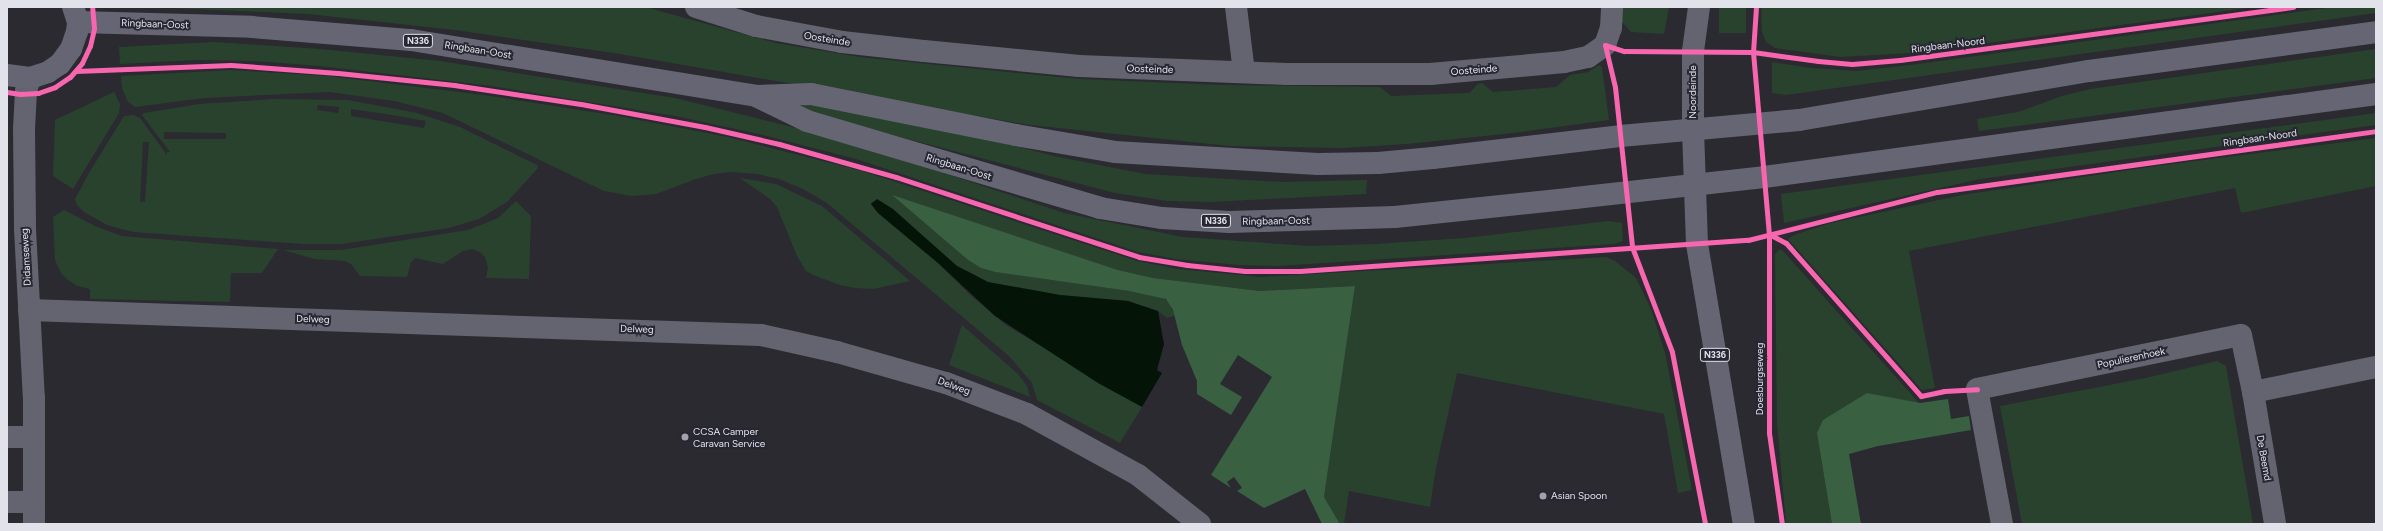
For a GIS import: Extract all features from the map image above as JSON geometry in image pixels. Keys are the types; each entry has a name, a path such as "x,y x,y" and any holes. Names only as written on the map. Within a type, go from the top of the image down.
{"main road":[{"name":"Ringbaan-Oost","path":"75,15 411,40 756,96 810,94 1016,135 1114,152 1318,164 1378,163 1620,136 1693,130"},
{"name":"N336","path":"7,74 30,78 48,72 60,64 71,50 75,15"},
{"path":"1693,130 1799,120 2088,71 2376,32"},
{"path":"1694,185 2376,94"},
{"name":"Ringbaan-Oost","path":"756,96 807,121 1036,190 1100,208 1162,218 1229,222 1395,217 1694,185"},
{"name":"N336","path":"1693,130 1697,244 1744,524"}],"street":[{"name":"Oosteinde","path":"696,7 756,26 842,42 1079,66 1286,74 1430,74 1564,62 1588,57 1605,45 1611,28 1612,7"},
{"path":"1236,7 1244,72"},
{"name":"Noordeinde","path":"1693,130 1693,51 1699,7"},
{"name":"Didamseweg","path":"30,78 24,114 25,229 34,398 34,524"},
{"name":"Delweg","path":"29,310 761,335 837,352 946,383 1027,414 1138,475 1200,524"},
{"name":"Populierenhoek","path":"2002,524 1977,389 2241,335 2253,392"},
{"path":"2253,392 2376,367"},
{"name":"De Beemd","path":"2253,392 2275,524"},
{"path":"7,437 34,436"},
{"path":"7,502 34,502"}],"green space":[{"path":"149,7 645,7 776,43 859,57 1079,79 1221,85 1380,87 1391,96 1469,93 1478,84 1482,83 1493,92 1556,87 1570,75 1588,72 1599,65 1602,67 1609,120 1513,133 1407,144 1343,148 1230,146 1030,125 620,54 455,30 308,14"},
{"path":"1621,7 1669,7 1664,34 1631,32 1620,20"},
{"path":"1719,7 1746,7 1746,33 1719,33"},
{"path":"1761,7 2255,7 1912,53 1840,57 1775,48 1766,42 1762,32"},
{"path":"2334,7 2376,7 2376,13 1786,95 1772,93 1772,62 1812,68 1857,71"},
{"path":"214,42 321,49 440,61 675,98 845,140 1064,213 1183,237 1309,246 1376,244 1465,238 1609,221 1622,223 1623,241 1614,244 1278,266 1239,265 1176,259 1138,252 856,159 759,134 675,116 485,85 319,66 256,61 196,60 120,64 119,47"},
{"path":"2376,49 2376,78 1979,131 1977,119 2018,112 2062,96 2090,89"},
{"path":"232,70 327,76 484,95 618,116 728,137 862,171 1137,261 1177,269 1261,277 1606,257 1615,261 1636,278 1651,309 1665,353 1692,490 1678,493 1664,414 1457,373 1436,468 1430,507 1349,491 1344,524 1340,524 1324,497 1355,286 1260,291 1153,278 1118,270 893,196 968,260 981,268 995,272 1162,297 1168,301 1174,313 1174,316 1167,318 1158,311 1128,301 1060,295 988,282 957,266 872,201 871,204 878,213 938,263 969,294 1006,325 1142,407 1120,443 1037,400 1032,383 1009,356 827,203 803,189 779,179 757,174 732,172 714,174 656,194 632,196 604,191 443,113 394,101 329,92 204,98 135,107 128,102 122,88 121,76"},
{"path":"114,92 120,104 119,113 73,189 53,176 55,120"},
{"path":"273,99 348,100 417,113 460,127 537,165 538,168 507,202 479,219 449,228 341,244 303,244 133,232 107,225 84,212 77,205 75,199 124,116 134,115 140,118 167,155 167,152 170,152 142,115 144,113 199,104","holes":["318,105 339,107 338,113 317,110","351,109 426,121 424,128 351,116","164,132 226,133 226,139 164,139","143,142 149,142 145,202 140,202"]},
{"path":"804,103 950,129 1054,156 1145,174 1282,182 1367,180 1366,194 1211,202 1167,201 1115,193 801,111"},
{"path":"2376,113 2376,125 1980,179 1784,223 1781,194"},
{"path":"2376,138 2376,186 2241,213 2235,188 1909,251 1935,388 1922,390 1788,239 1794,235 1831,223 1962,195 2157,166"},
{"path":"740,178 776,184 822,206 910,281 873,289 855,288 840,285 806,271 797,256 777,207 770,199"},
{"path":"892,195 1118,270 1153,278 1260,291 1355,286 1324,497 1340,524 1322,524 1305,489 1264,508 1237,491 1242,488 1234,477 1227,482 1231,488 1211,475 1272,377 1238,355 1220,384 1242,397 1231,415 1197,394 1197,381 1182,345 1173,310 1166,299 1129,291 995,272 981,268 968,260"},
{"path":"516,201 531,216 529,279 486,278 488,267 485,257 480,252 472,249 463,251 443,264 415,258 411,262 407,277 360,276 351,264 345,261 314,259 283,250 341,250 468,230 498,218"},
{"path":"64,210 97,227 122,236 278,249 262,273 231,273 230,302 90,299 90,289 77,286 68,280 61,273 55,260 53,217"},
{"path":"1778,250 1782,250 1920,404 1867,393 1817,433 1832,524 1786,524 1777,423 1775,255"},
{"path":"962,325 1018,374 1027,386 1030,397 949,365"},
{"path":"2217,361 2226,366 2253,524 2022,524 2000,406 2146,378"},
{"path":"1867,393 1920,403 1948,399 1951,419 1969,416 1971,430 1878,446 1849,454 1861,524 1832,524 1817,433 1823,420"}],"shaded area":[{"path":"877,199 893,209 957,266 988,282 1060,295 1128,301 1158,311 1164,344 1157,370 1162,373 1142,407 1098,383 995,316 938,263 878,213 871,204"}],"cycle path":[{"path":"7,92 20,94 38,93 55,87 70,77 82,63 90,46 94,28 92,7"},
{"name":"Doesburgseweg","path":"1756,7 1753,52 1769,234 1769,433 1782,524"},
{"name":"Ringbaan-Noord","path":"1605,45 1624,51 1753,52 1852,64 1900,60 2293,7"},
{"path":"1605,45 1615,87 1632,247 1672,352 1705,524"},
{"name":"Ringbaan-Noord","path":"76,71 231,65 338,73 454,85 581,104 705,127 779,144 896,177 1139,257 1187,265 1245,271 1300,271 1748,240 1937,192 2376,131"},
{"path":"1769,234 1786,243 1921,396 1944,391 1977,389"}],"place":[{"name":"CCSA Camper Caravan Service","path":"685,437"},
{"name":"Asian Spoon","path":"1543,496"}]}
